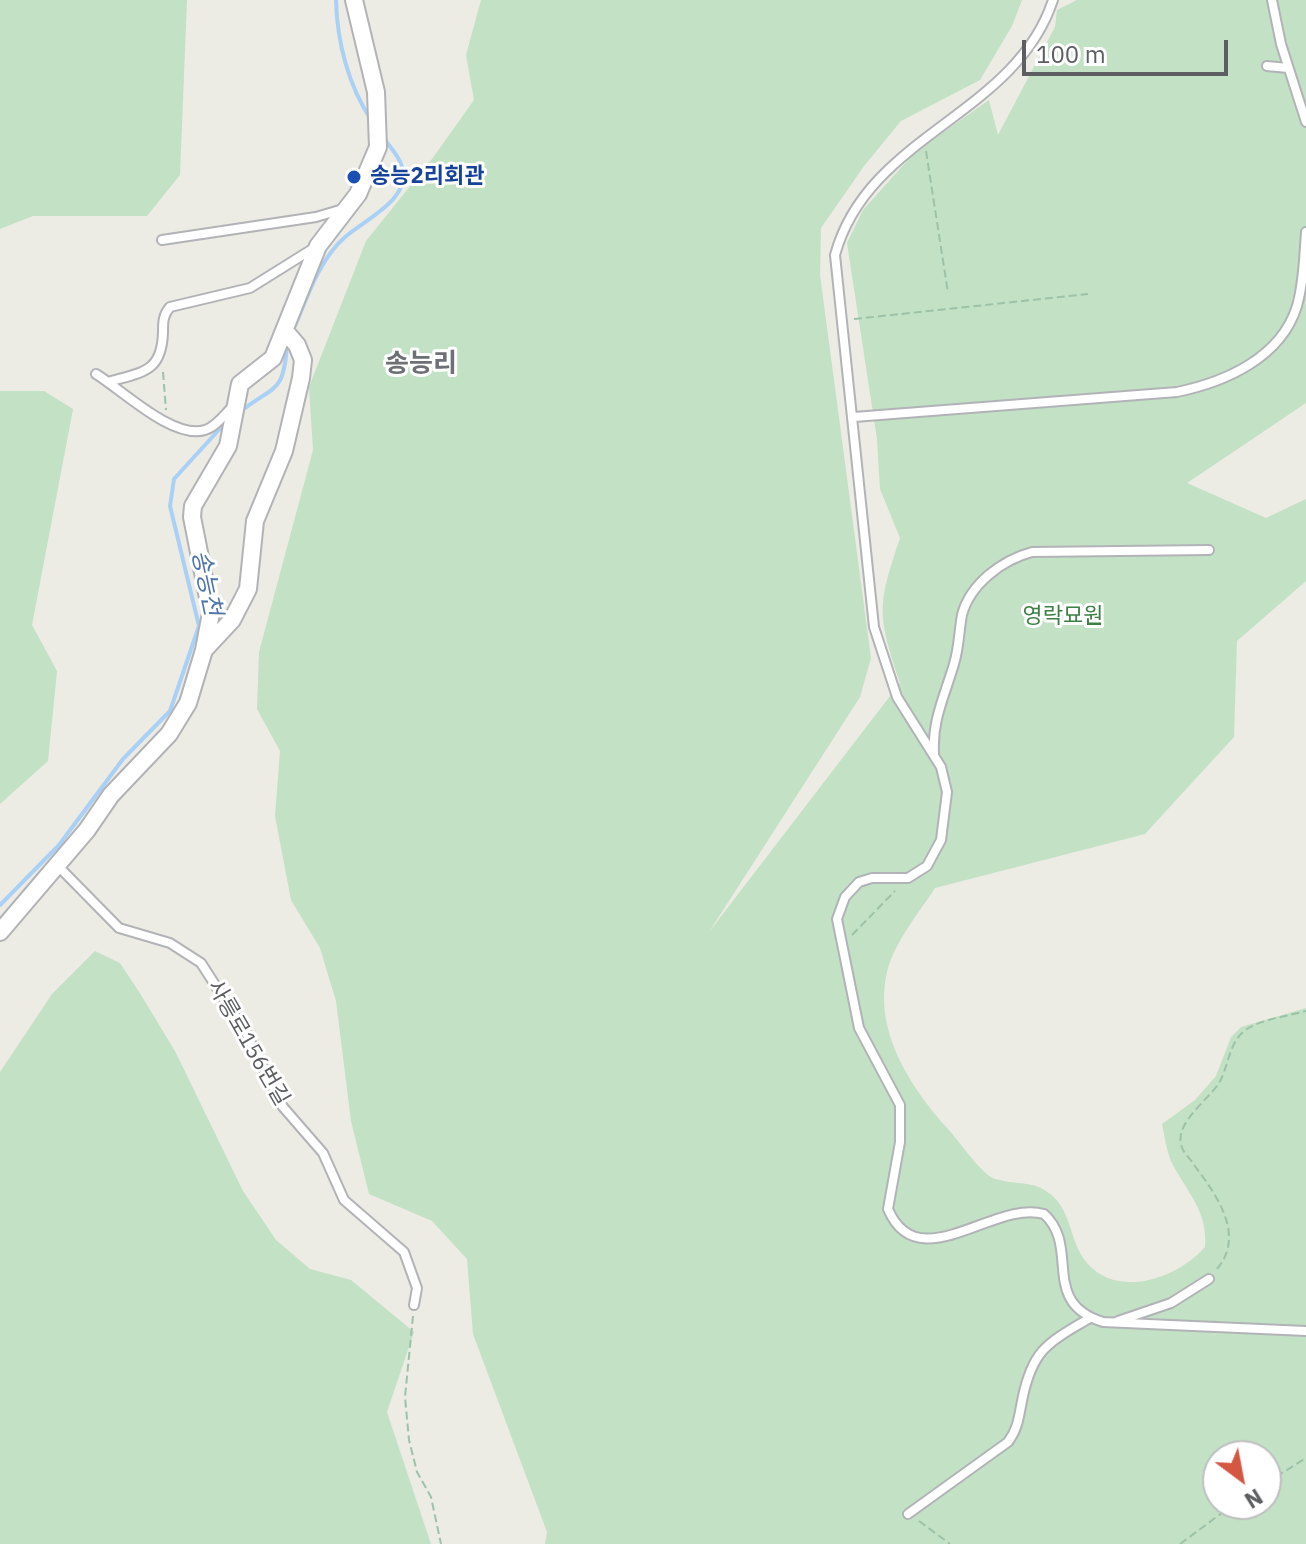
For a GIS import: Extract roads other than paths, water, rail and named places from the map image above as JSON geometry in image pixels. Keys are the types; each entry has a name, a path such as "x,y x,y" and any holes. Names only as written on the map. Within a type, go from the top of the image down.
{"street":[{"path":"0,932 111,795 175,726 188,703 211,613 192,517 193,506 228,446 240,384 273,358 318,246 365,180 378,147 379,116 369,52 354,0"},
{"path":"204,650 232,620 248,589 255,521 284,451 303,360 297,345 285,331"}],"lane":[{"path":"1053,0 1039,33 1008,72 882,174 846,224 835,255 874,627 897,697 934,754 945,780 947,804 938,849 918,874 908,878 872,878 851,888 837,919 859,1028 900,1105 900,1142 887,1196 892,1220 915,1238 928,1240 942,1239 1019,1211 1044,1214 1056,1229 1070,1302 1090,1318 1114,1323 1306,1331"},
{"path":"1272,0 1288,68 1306,122"},
{"path":"1267,66 1288,68"},
{"path":"162,240 316,217 348,207"},
{"path":"854,417 1177,392 1221,381 1268,349 1291,321 1300,290 1306,232"},
{"path":"108,382 147,369 163,355 164,314 170,307 250,288 287,262 318,246"},
{"path":"96,374 127,400 187,430 205,430 233,409"},
{"path":"934,754 936,718 955,663 965,606 981,583 1008,560 1032,552 1209,550"},
{"name":"사릉로156번길","path":"57,864 119,928 170,943 201,963 246,1033 283,1107 323,1153 344,1200 404,1252 417,1288 414,1305"},
{"path":"1114,1323 1171,1303 1209,1279"},
{"path":"908,1514 1008,1442 1016,1432 1028,1370 1035,1357 1061,1335 1090,1318"}],"waterway":[{"name":"송능천","path":"336,0 345,63 356,93 372,121"},
{"name":"송능천","path":"295,326 315,279 335,247 385,207 401,188 401,164 384,138"},
{"name":"송능천","path":"240,412 280,381 287,346"},
{"name":"송능천","path":"0,905 59,845 123,759 170,711 199,626 170,506 174,479 226,422"}],"place":[{"name":"송능2리회관","path":"354,177"}],"district":[{"name":"송능리","path":"421,364"}],"park label":[{"name":"영락묘원","path":"1063,617"}]}
